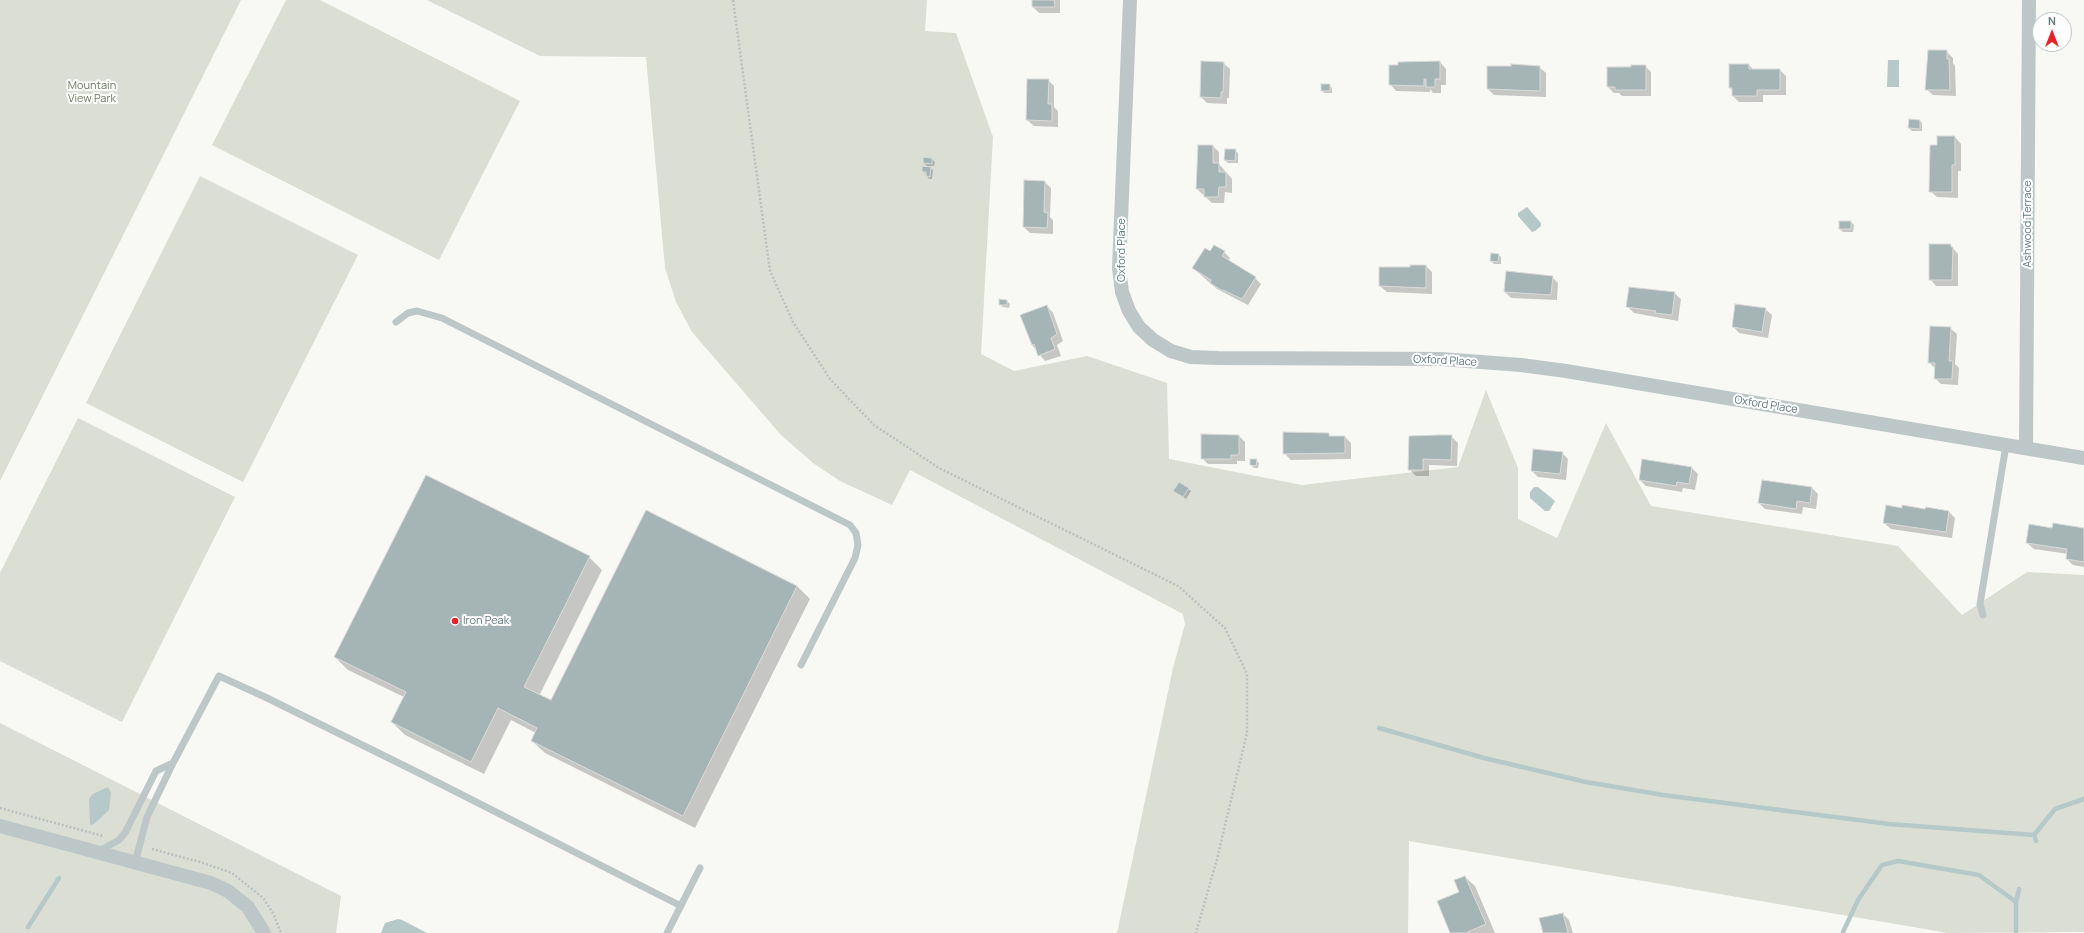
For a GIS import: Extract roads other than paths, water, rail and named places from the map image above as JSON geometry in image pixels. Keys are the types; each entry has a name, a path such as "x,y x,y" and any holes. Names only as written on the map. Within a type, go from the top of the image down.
{"street":[{"name":"Oxford Place","path":"1130,0 1119,268 1122,292 1129,310 1140,327 1154,340 1171,351 1191,357 1441,359 1520,365 1566,371 2084,458"},
{"name":"Ashwood Terrace","path":"2026,448 2029,0"},
{"path":"0,826 211,883 228,891 248,907 264,933"}],"lane":[{"path":"396,322 408,313 417,311 442,318 850,525 856,533 858,545 855,558 801,665"},
{"path":"1983,614 1980,604 2006,444"},
{"path":"135,863 147,817 173,763 219,676 411,769 681,906"},
{"path":"97,853 118,840 125,833 156,771 173,763"},
{"path":"667,933 700,868"}],"waterway":[{"path":"1379,728 1484,758 1586,782 1663,795 1889,824 2034,835"},
{"path":"2036,841 2034,835 2055,809 2084,799"},
{"path":"1843,932 1858,900 1882,865 1898,861 1979,875 2016,902"},
{"path":"28,927 59,878"},
{"path":"2016,933 2016,902 2019,889"}],"place":[{"name":"Iron Peak","path":"455,621"}],"park label":[{"name":"Mountain View Park","path":"92,92"}]}
